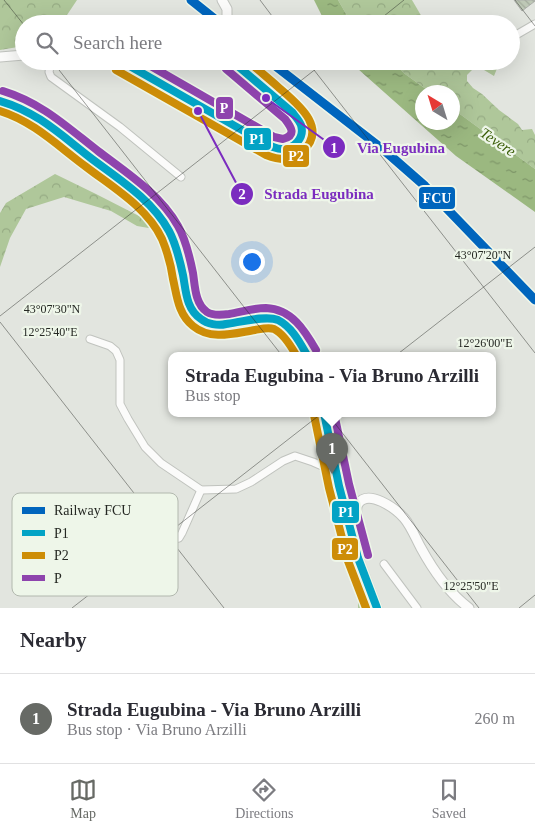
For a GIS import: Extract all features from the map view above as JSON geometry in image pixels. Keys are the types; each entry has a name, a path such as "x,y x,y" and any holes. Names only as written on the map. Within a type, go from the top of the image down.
{"street":[{"path":"222,0 226,6 227,15"},
{"path":"520,33 535,24"},
{"path":"0,57 15,56"},
{"path":"49,70 51,77 120,126 180,177"},
{"path":"137,70 270,146 277,149 293,147 302,137 303,131 300,122 292,112 243,70"},
{"path":"0,101 14,104 33,114 149,204 174,243 187,299 193,312 201,320 222,325 266,318 278,320 289,328 305,352"},
{"path":"90,339 110,346 116,351 120,360 120,404 145,447 161,463 201,490 236,489 295,456 336,472"},
{"path":"325,417 336,472 358,558 377,608"},
{"path":"178,538 201,490"},
{"path":"358,558 360,544 360,528 356,515 358,505 363,500 374,498 392,507 405,519 443,582 469,608"},
{"path":"384,564 417,608"}],"green space":[{"path":"0,0 77,0 67,15 15,15 15,48 0,50"},
{"path":"338,0 412,0 421,15 347,15"},
{"path":"401,70 472,70 467,75 467,81 473,88 518,124 522,130 532,129 535,135 535,169 460,114 460,85 420,85"},
{"path":"484,70 496,70 494,76"},
{"path":"0,103 46,127 136,196 158,223 160,230 137,226 111,211 64,197 26,209 10,238 0,267 0,213 6,203 55,174 139,216 144,216 140,210 44,133 12,115 0,113"},
{"path":"358,597 368,601 371,608 358,608"}],"water":[{"path":"314,0 338,0 347,15 322,15"},
{"path":"359,70 401,70 420,85 415,85 415,120"},
{"name":"Tevere","path":"460,114 535,169 535,212 456,156 427,130 460,130"}],"building":[{"path":"514,0 535,0 535,1 522,11"}],"rail line":[{"name":"FCU","path":"191,0 210,15"},
{"name":"FCU","path":"281,70 385,151 425,186 535,300"}],"transit line":[{"name":"P2","path":"116,70 266,155 280,159 289,159 302,152 310,143 311,124 300,107 258,70"},
{"name":"P1","path":"137,70 270,146 282,149 291,147 300,138 302,130 297,118 243,70"},
{"name":"P","path":"158,70 274,137 283,139 290,135 292,130 285,119 227,70"},
{"name":"P","path":"3,91 30,102 54,116 131,176 162,204 171,214 183,237 191,261 198,300 203,309 212,314 221,315 252,309 275,309 297,322 316,350"},
{"name":"P1","path":"0,101 38,118 145,200 169,231 176,247 190,305 196,315 203,321 220,325 260,319 278,320 291,331 305,352"},
{"name":"P2","path":"0,111 12,115 45,135 128,198 147,217 162,239 170,263 181,310 193,326 200,331 215,335 264,328 274,329 284,337 294,352"},
{"name":"P2","path":"314,417 329,488 348,561 366,608"},
{"name":"P1","path":"325,417 339,486 358,558 377,608"},
{"name":"P","path":"335,417 349,484 368,555"}],"place":[{"name":"Via Eugubina","path":"266,98"},
{"name":"Strada Eugubina","path":"198,111"},
{"name":"Strada Eugubina - Via Bruno Arzilli","path":"332,474"}]}
